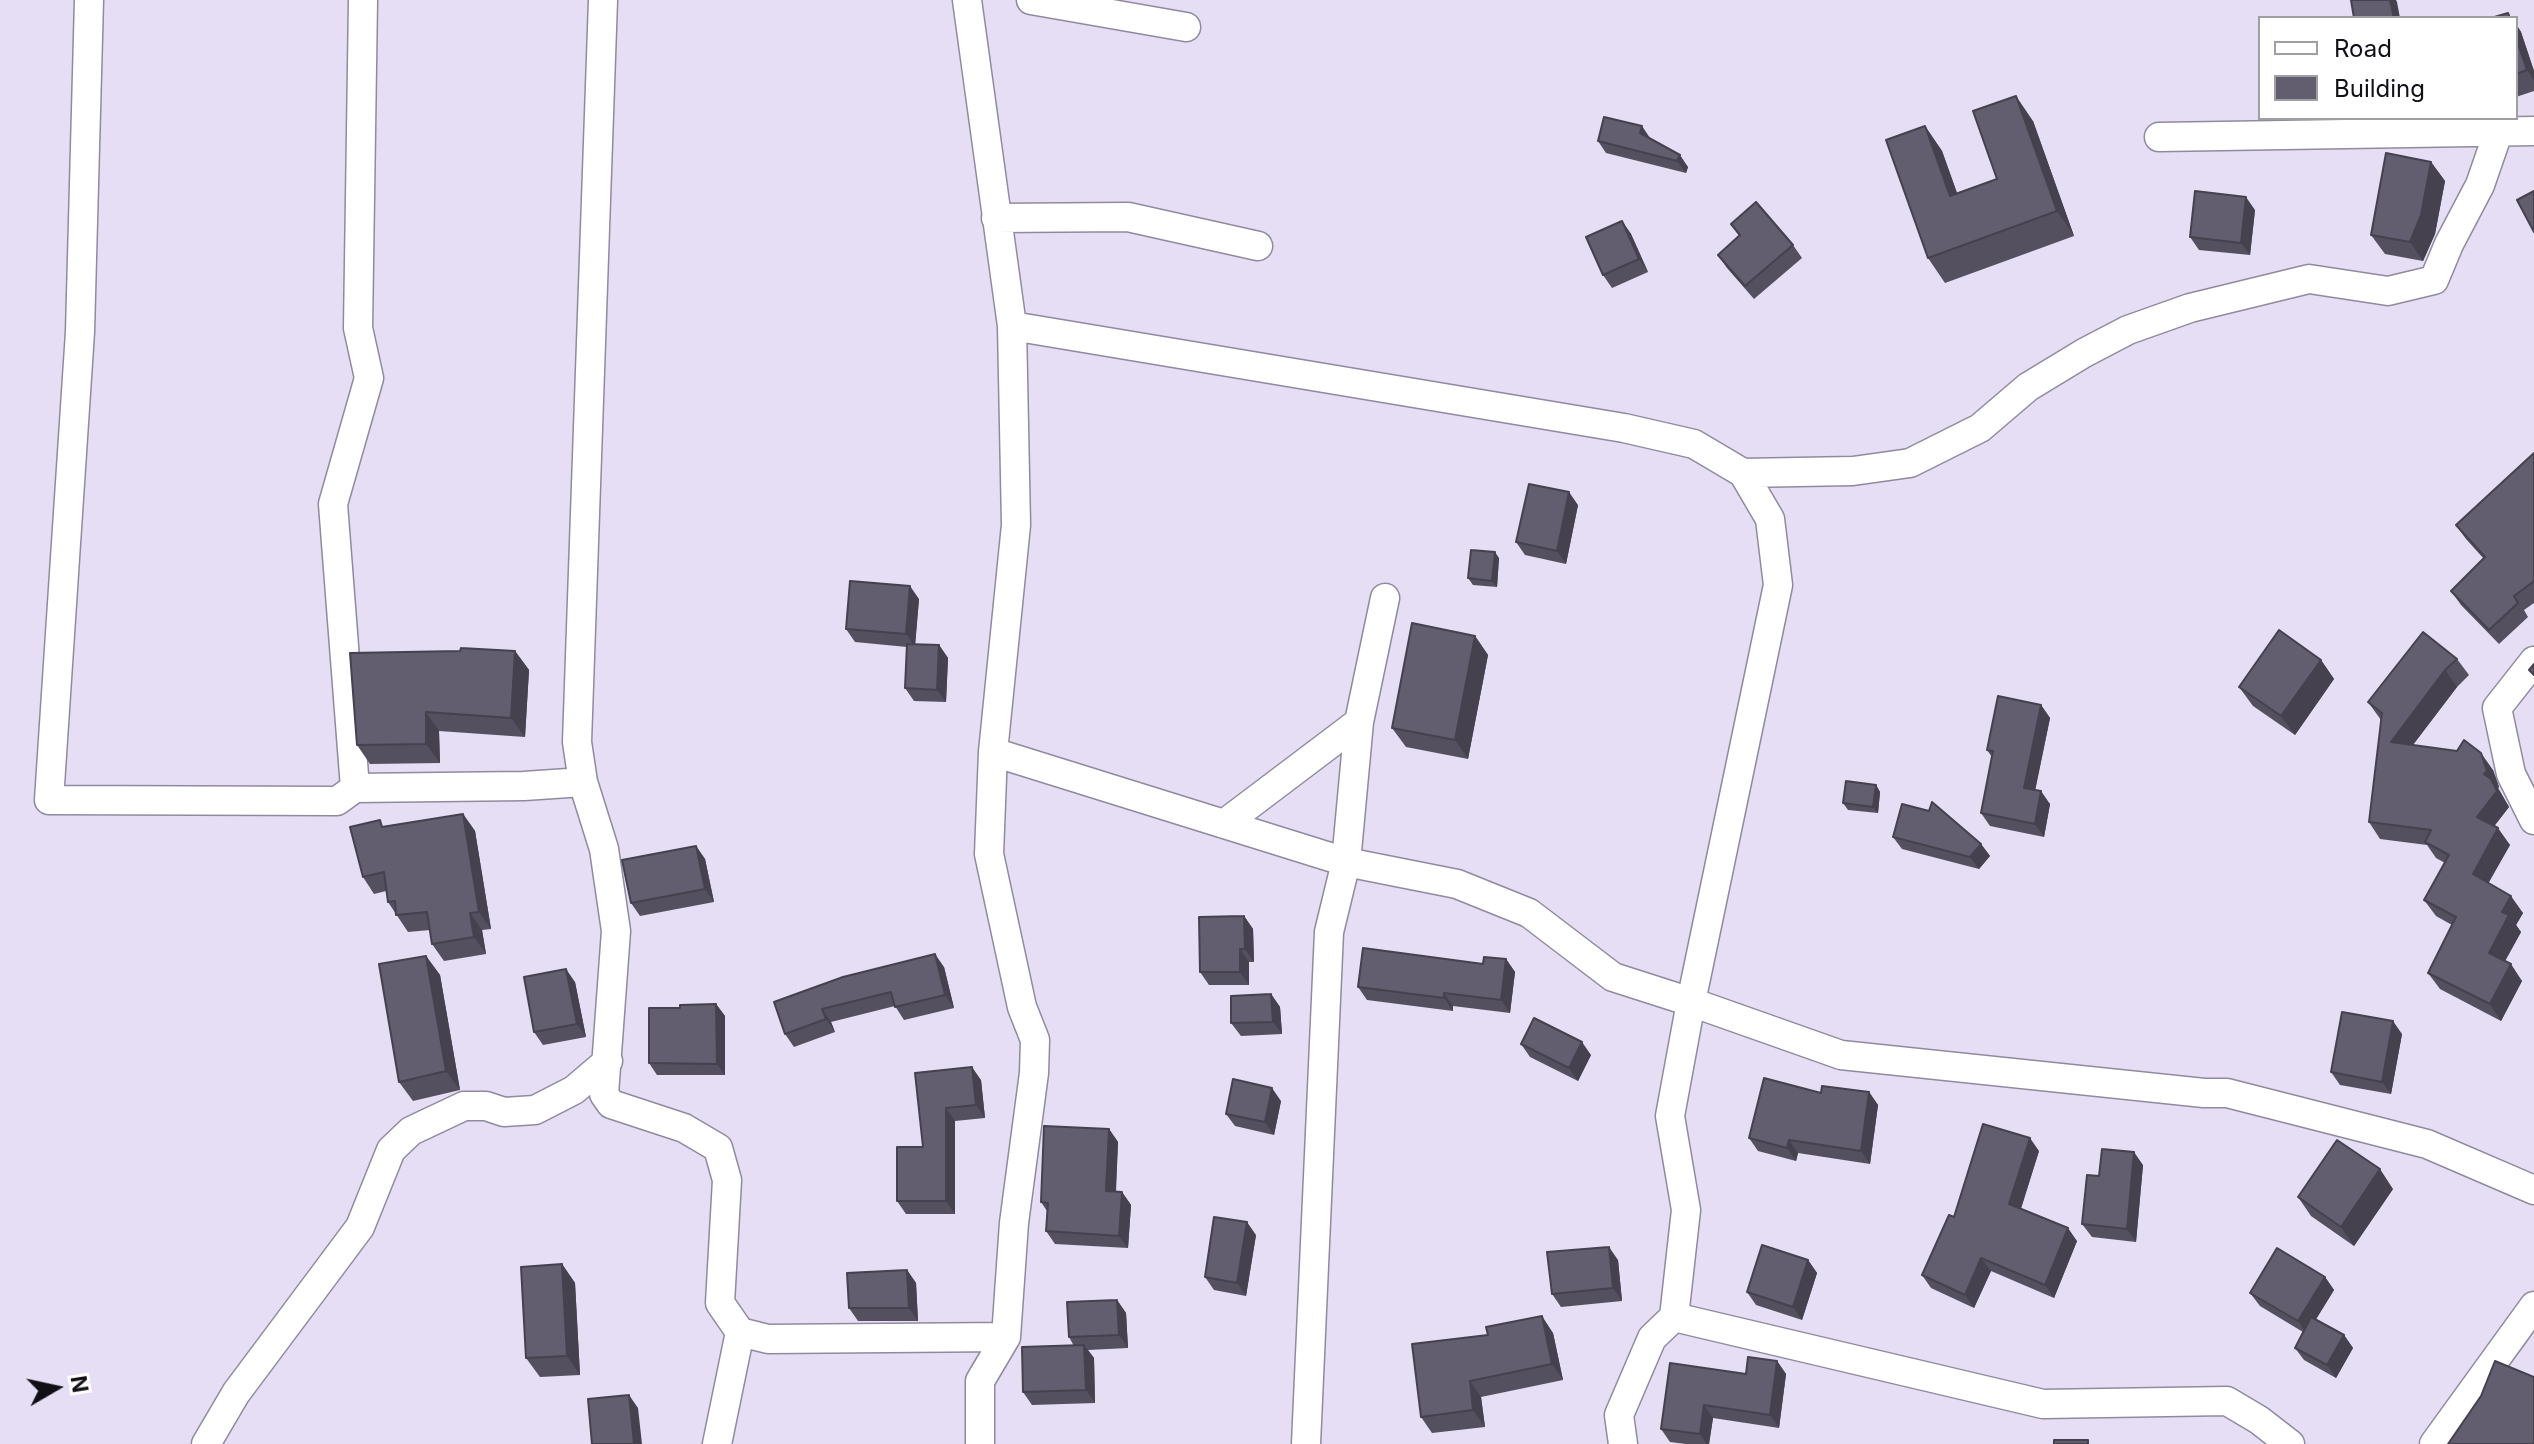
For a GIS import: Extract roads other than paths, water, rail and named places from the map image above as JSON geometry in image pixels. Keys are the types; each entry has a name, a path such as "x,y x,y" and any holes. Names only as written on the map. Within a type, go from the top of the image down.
{"street":[{"path":"89,0 80,332 49,800 337,801 355,788 524,786 583,782"},
{"path":"355,788 333,504 369,378 358,328 363,0"},
{"path":"603,0 577,742 583,782 604,849 616,931 608,1061 603,1089 611,1104 684,1128 718,1148 727,1180 720,1303 740,1332 768,1339 1006,1337"},
{"path":"967,0 1012,326 1016,525 993,752 989,854 1022,1007 1035,1040 1034,1073 1014,1223 1006,1337 980,1381 980,1444"},
{"path":"1031,0 1186,27"},
{"path":"1743,473 1853,471 1910,463 1980,428 2028,387 2084,353 2128,330 2190,308 2309,279 2388,291 2434,280 2480,185 2499,130"},
{"path":"2159,137 2534,131"},
{"path":"996,218 1128,217 1258,246"},
{"path":"1012,326 1624,428 1694,444 1743,473 1770,519 1778,585 1670,1116 1686,1210 1674,1317 1652,1338 1619,1415 1623,1444"},
{"path":"1306,1444 1329,932 1346,862 1359,722 1385,598"},
{"path":"2534,661 2497,708 2511,774 2534,820"},
{"path":"1224,824 1359,722"},
{"path":"993,752 1346,862 1457,884 1529,913 1613,977 1841,1055 2189,1092 2227,1093 2427,1144 2534,1190"},
{"path":"206,1444 236,1393 360,1227 391,1150 411,1131 464,1106 486,1106 504,1112 535,1110 574,1090 608,1061"},
{"path":"2434,1444 2534,1306"},
{"path":"1674,1317 2043,1404 2227,1401 2290,1444"},
{"path":"717,1444 740,1332"}]}
